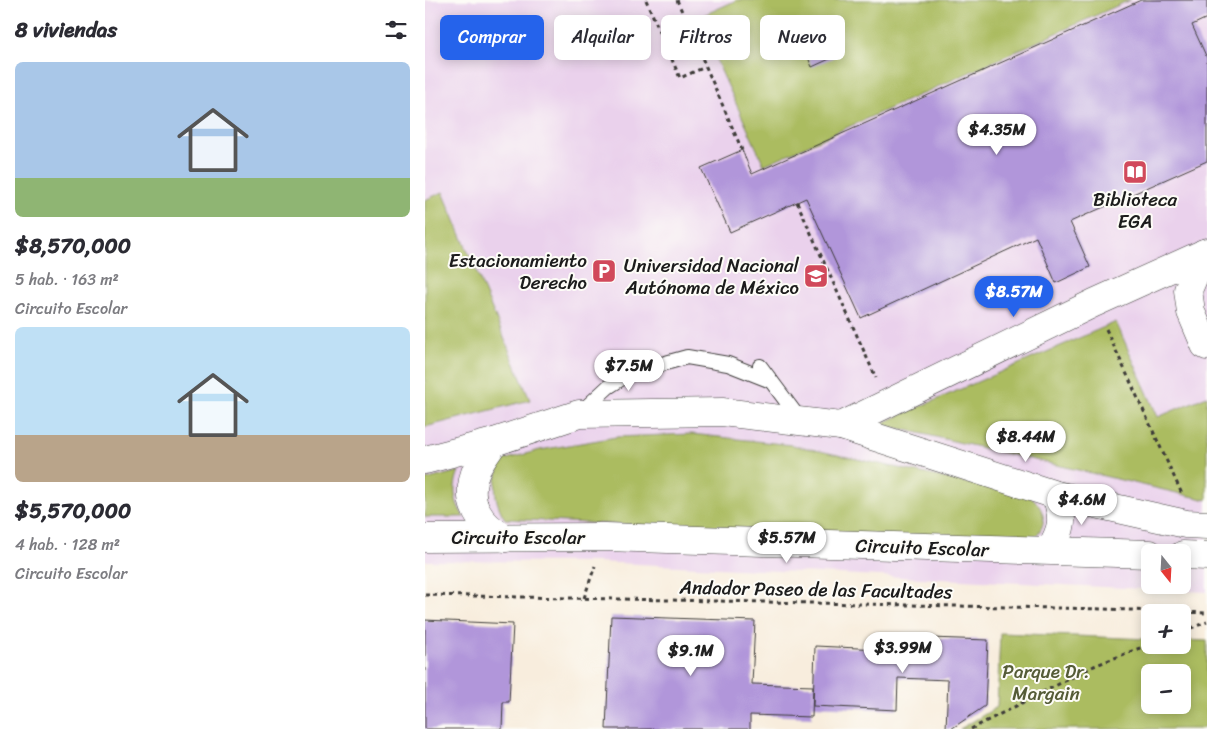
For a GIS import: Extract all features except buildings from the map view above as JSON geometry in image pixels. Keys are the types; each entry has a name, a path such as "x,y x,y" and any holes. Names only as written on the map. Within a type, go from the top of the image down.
{"street":[{"path":"841,426 1205,252"},
{"path":"1205,252 1188,290 1191,312 1207,346"},
{"path":"425,460 494,442 579,414 722,412 841,426 1056,495 1186,524 1202,525"},
{"path":"494,442 475,471 472,497 475,510 482,522 492,532 505,538"},
{"path":"1050,550 1060,534 1062,514 1056,495"},
{"name":"Circuito Escolar","path":"425,538 605,537 1141,554"},
{"path":"1191,555 1207,556"}],"lane":[{"path":"579,414 608,387 631,374 687,357 728,364 771,382"},
{"path":"759,366 802,422"}],"path":[{"path":"646,0 680,78 705,66"},
{"path":"677,0 742,150"},
{"path":"797,202 878,383"},
{"path":"1094,304 1202,525"},
{"name":"Andador Paseo de las Facultades","path":"425,595 1105,609 1207,613"},
{"path":"1191,628 1207,622"},
{"path":"971,729 1094,666 1141,648"}],"shaded area":[{"name":"Universidad Nacional Autónoma de México","path":"425,0 1207,0 1207,592 1191,591 1191,544 1141,544 1141,589 597,562 425,561"}],"green space":[{"path":"737,0 1130,0 764,165 716,60 750,60 750,15 704,15"},
{"path":"443,192 530,400 425,427 425,200"},
{"path":"1116,322 1158,417 1207,396 1207,500 880,424"},
{"path":"692,434 792,445 1032,497 1041,510 1043,522 1038,533 1026,544 505,519 498,505 495,490 499,467 503,460 540,450 616,437"},
{"path":"459,471 455,484 455,495 464,517 425,517 425,480"},
{"name":"Parque Dr. Margain","path":"1000,633 1141,639 1141,654 1191,654 1191,640 1207,641 1207,725 1200,729 960,729 997,707"}],"place":[{"name":"Biblioteca EGA","path":"1135,172"},
{"name":"Estacionamiento Derecho","path":"604,271"},
{"name":"Universidad Nacional Autónoma de México","path":"816,276"}]}
